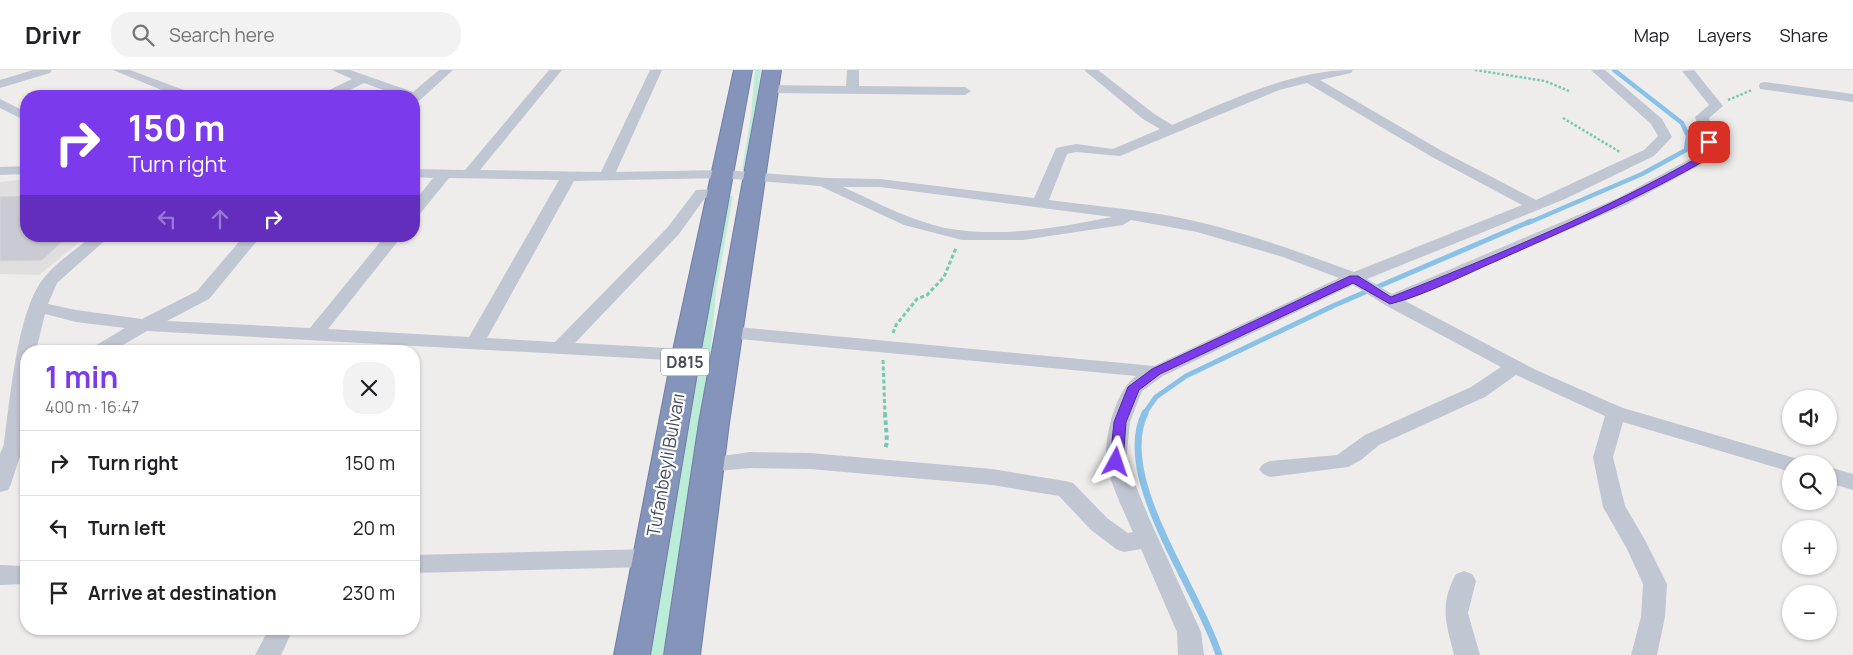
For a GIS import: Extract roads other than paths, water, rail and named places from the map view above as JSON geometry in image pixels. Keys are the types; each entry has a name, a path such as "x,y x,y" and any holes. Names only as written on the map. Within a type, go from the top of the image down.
{"highway":[{"name":"Tufanbeyli Bulvarı","path":"632,655 686,354 743,70"},
{"name":"D815","path":"682,655 728,332 770,80"}],"street":[{"path":"0,84 46,70"},
{"path":"119,70 171,90"},
{"path":"338,70 394,90"},
{"path":"420,92 447,70"},
{"path":"470,174 556,70"},
{"path":"606,177 656,70"},
{"path":"852,90 854,70"},
{"path":"1090,70 1148,116 1171,130"},
{"path":"1040,202 1060,151 1076,148 1116,153 1275,87 1346,70"},
{"path":"1191,655 1189,632 1147,539 1116,462 1120,422 1134,387 1156,372 1357,280 1535,206 1649,153 1666,137 1657,122 1597,70"},
{"path":"1390,301 1456,275 1622,201 1708,155 1709,142 1702,117 1716,106 1688,71"},
{"path":"1307,78 1437,154 1535,206"},
{"path":"340,90 363,79"},
{"path":"770,80 852,90 964,91"},
{"path":"1765,86 1853,98"},
{"path":"0,104 20,113"},
{"path":"0,171 20,170"},
{"path":"420,173 606,177 721,184"},
{"path":"420,205 445,174"},
{"path":"474,342 569,176"},
{"path":"560,347 673,232 701,193 721,184 755,177 822,182 880,183 1040,202 1141,217 1210,231 1289,254 1357,280 1390,301 1514,366 1616,414 1782,461"},
{"path":"822,182 901,219 961,235 1033,236 1141,217"},
{"path":"28,345 38,307 50,281 95,242"},
{"path":"110,345 144,324 203,295 248,242"},
{"path":"316,333 389,242"},
{"path":"38,307 76,316 144,324 316,333 414,345 474,342 686,354"},
{"path":"728,332 1156,372"},
{"path":"1270,469 1341,462 1354,455 1372,440 1478,392 1514,366"},
{"path":"1616,414 1603,457 1614,508 1637,546 1655,584 1653,617 1644,655"},
{"path":"0,484 20,422"},
{"path":"708,464 750,460 810,461 992,478 1065,489 1099,524 1124,543 1147,539"},
{"path":"1837,477 1853,482"},
{"path":"420,564 650,558"},
{"path":"0,575 20,574"},
{"path":"1464,581 1456,613 1467,655"},
{"path":"268,655 278,635"}],"waterway":[{"path":"1528,223 1642,174 1686,150 1688,136 1682,123 1614,70"},
{"path":"1144,414 1156,397 1186,376 1335,305 1531,221"},
{"path":"1145,413 1138,439 1140,469 1149,501 1162,534 1209,629 1219,655"}]}
